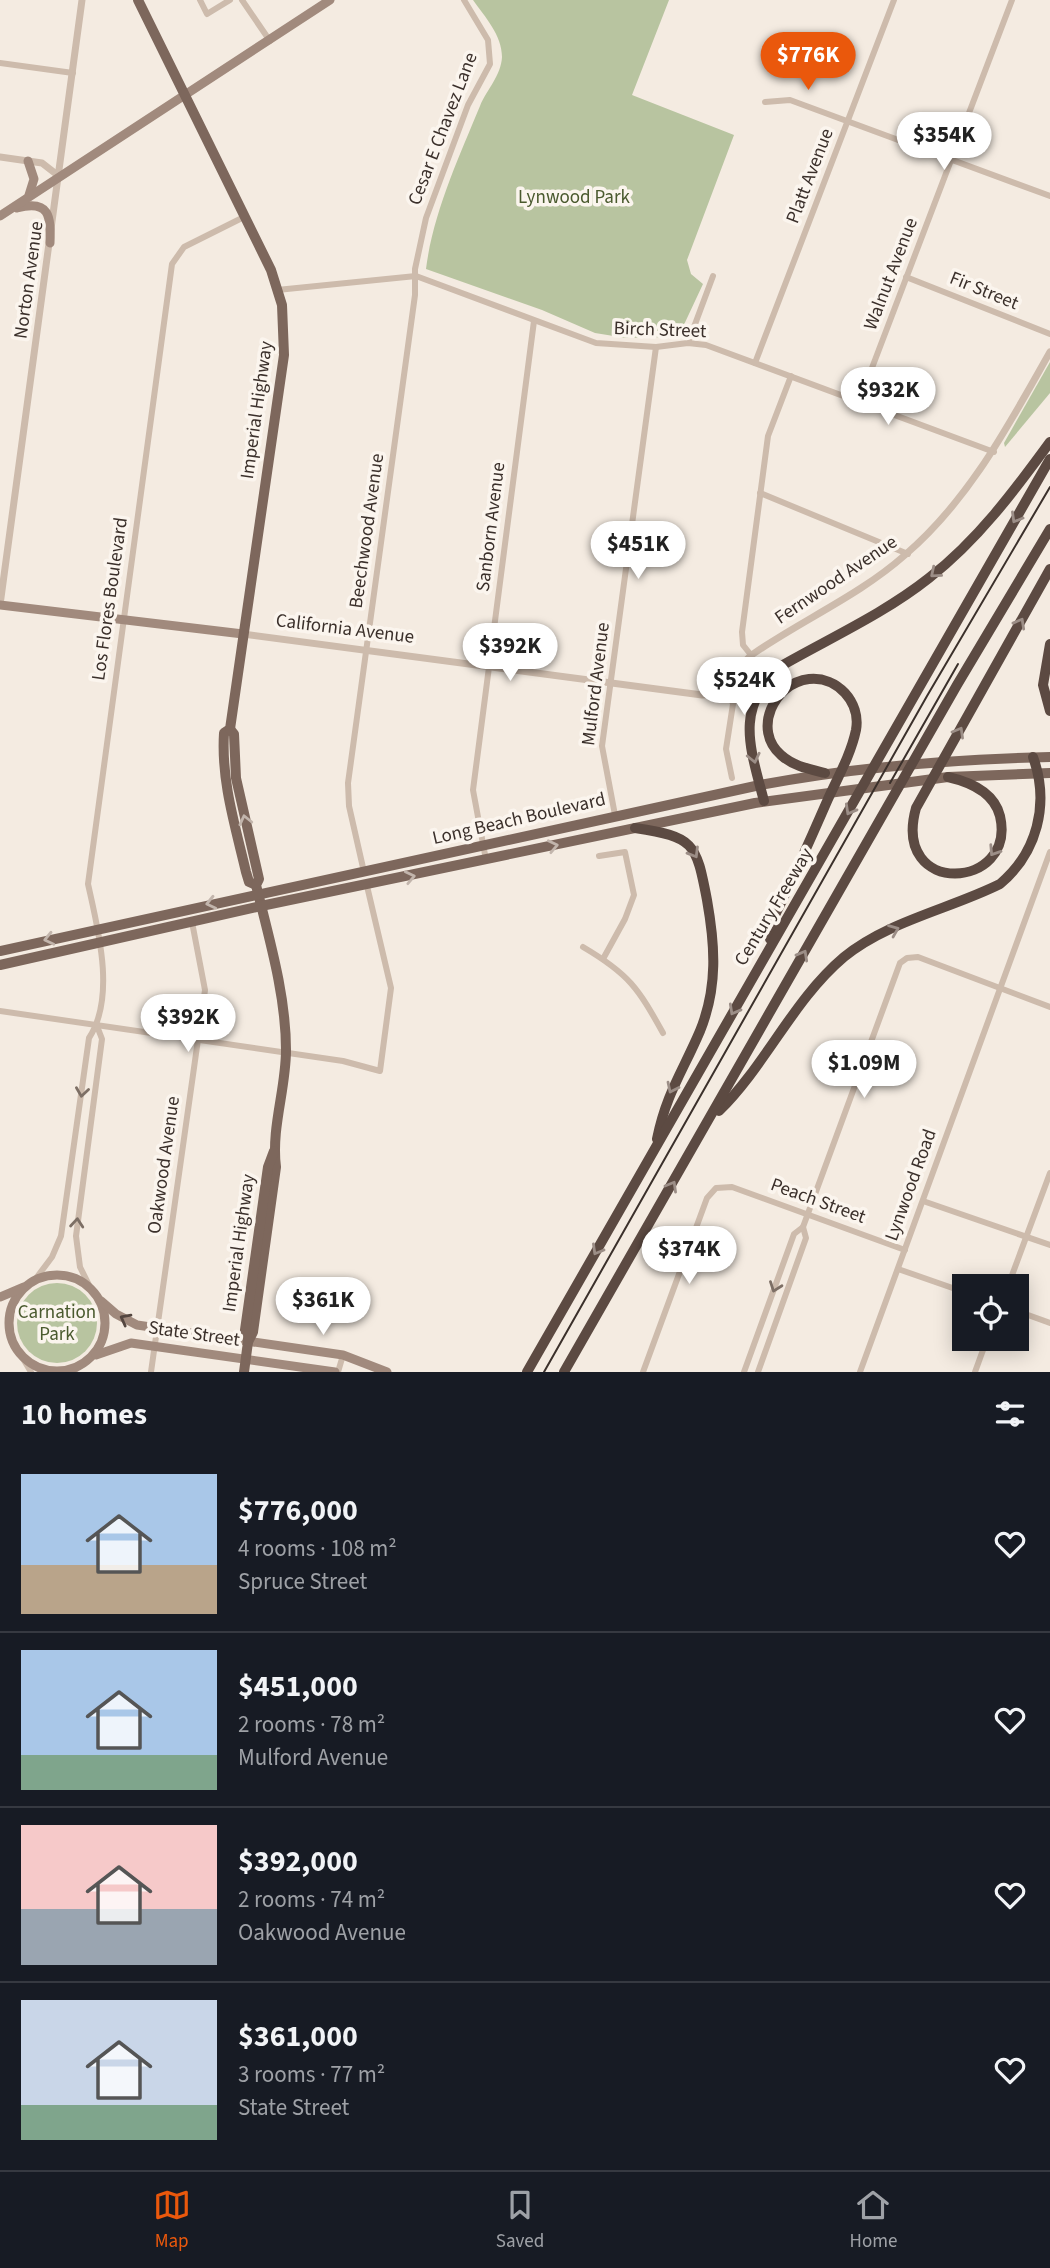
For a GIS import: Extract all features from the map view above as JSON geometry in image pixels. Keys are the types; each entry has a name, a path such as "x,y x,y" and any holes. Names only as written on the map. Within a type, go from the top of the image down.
{"highway":[{"path":"765,801 749,731 749,714 755,697 766,680 781,666 929,579 962,549 1014,491 1050,442"},
{"name":"Century Freeway","path":"527,1372 1050,459"},
{"path":"564,1372 957,685 1050,529"},
{"path":"948,777 986,792 997,805 1003,828 996,852 973,872 960,875 943,873 930,867 922,859 912,838 911,825 916,808 1050,569"},
{"path":"1050,644 1044,685 1050,711"},
{"path":"767,950 775,915 803,856 856,728 855,712 844,691 830,682 811,679 796,682 785,688 773,701 769,713 769,734 778,753 795,765 825,773"},
{"path":"710,1121 736,1094 803,1001 845,956 876,937 991,889 1017,870 1029,854 1038,831 1045,774 1033,757"},
{"path":"635,828 672,834 688,843 699,858 715,953 714,979 706,1010 664,1106 656,1146"}],"main road":[{"name":"Imperial Highway","path":"138,0 244,217 277,290 284,321 284,355 230,729 224,733 226,790 249,882 257,889 261,906 283,1013 286,1053 274,1151 268,1167 245,1330 248,1342 244,1372"},
{"path":"0,216 330,0"},
{"path":"27,198 34,179 28,161"},
{"path":"9,210 31,205 43,208 50,222 50,243"},
{"name":"California Avenue","path":"0,605 243,634"},
{"name":"Long Beach Boulevard","path":"0,950 257,889 364,872 615,815 825,773 939,760 1050,757"},
{"name":"Long Beach Boulevard","path":"0,965 261,906 765,801 948,777 1045,774"},
{"path":"0,1297 48,1276 64,1275 91,1289 98,1298 106,1323 99,1348 76,1370 48,1371 22,1357 0,1331"},
{"path":"15,1348 9,1322 17,1297 29,1284"},
{"name":"State Street","path":"98,1298 130,1322 343,1356 387,1372"},
{"name":"State Street","path":"91,1358 111,1348 131,1343 337,1372"}],"street":[{"name":"Norton Avenue","path":"0,605 82,0"},
{"path":"200,0 207,14 230,0"},
{"path":"242,0 270,41"},
{"name":"Cesar E Chavez Lane","path":"415,276 426,218 468,105 490,64 488,40 464,0"},
{"name":"Platt Avenue","path":"755,363 894,0"},
{"name":"Walnut Avenue","path":"859,402 1012,0"},
{"path":"0,63 73,73"},
{"path":"765,102 790,100 1050,196"},
{"path":"0,157 51,167 60,177"},
{"name":"Los Flores Boulevard","path":"29,1284 52,1257 61,1236 89,1038 97,1026 104,971 88,884 172,264 184,247 244,217"},
{"name":"Birch Street","path":"277,290 415,276 596,343 656,347 688,343 706,345 994,452"},
{"name":"Beechwood Avenue","path":"364,872 347,795 415,276"},
{"path":"688,343 713,276"},
{"name":"Fir Street","path":"906,277 1050,334"},
{"name":"Sanborn Avenue","path":"486,860 473,790 534,321"},
{"name":"Mulford Avenue","path":"615,815 602,746 656,347"},
{"name":"Fernwood Avenue","path":"751,655 908,554 960,500 994,452 1050,352"},
{"path":"732,778 726,749 733,704 728,688 751,655 743,645 742,632 768,436 791,376"},
{"path":"761,493 908,554"},
{"name":"California Avenue","path":"243,634 366,648 702,695 728,688"},
{"path":"599,856 625,852 634,894 625,919 603,959"},
{"name":"Lynwood Road","path":"860,1372 1050,852"},
{"path":"0,1011 343,1061 380,1071 391,988 367,886"},
{"name":"Oakwood Avenue","path":"151,1372 205,990 192,922"},
{"path":"583,947 603,959 638,988 663,1033"},
{"path":"744,1372 794,1234 803,1227 808,1214 899,966 907,958 918,957 1050,1007"},
{"name":"Los Flores Boulevard","path":"91,1289 80,1267 76,1236 102,1039 97,1026"},
{"path":"1013,1274 1050,1173"},
{"name":"Peach Street","path":"643,1372 707,1198 720,1186 732,1186 905,1250"},
{"path":"923,1201 1050,1245"},
{"path":"758,1372 806,1238 803,1227"},
{"path":"898,1269 952,1288"},
{"path":"1029,1315 1050,1323"},
{"path":"756,1339 768,1344"},
{"path":"975,1372 983,1351"},
{"path":"337,1372 343,1356"},
{"path":"22,1357 31,1372"}],"green space":[{"name":"Lynwood Park","path":"473,0 669,0 632,95 734,135 687,260 691,274 703,284 681,331 672,337 626,338 595,333 542,310 426,269 434,227 448,186 480,106 501,64 501,49 496,34"},
{"path":"1050,362 1050,393 1005,447 1004,443"},
{"name":"Carnation Park","path":"49,1283 65,1283 86,1294 97,1315 97,1331 86,1352 65,1363 49,1363 35,1357 23,1345 17,1331 17,1315 23,1301 35,1289"}],"tram line":[{"path":"544,1372 927,696 1050,487"},
{"path":"890,783 958,664"}]}
